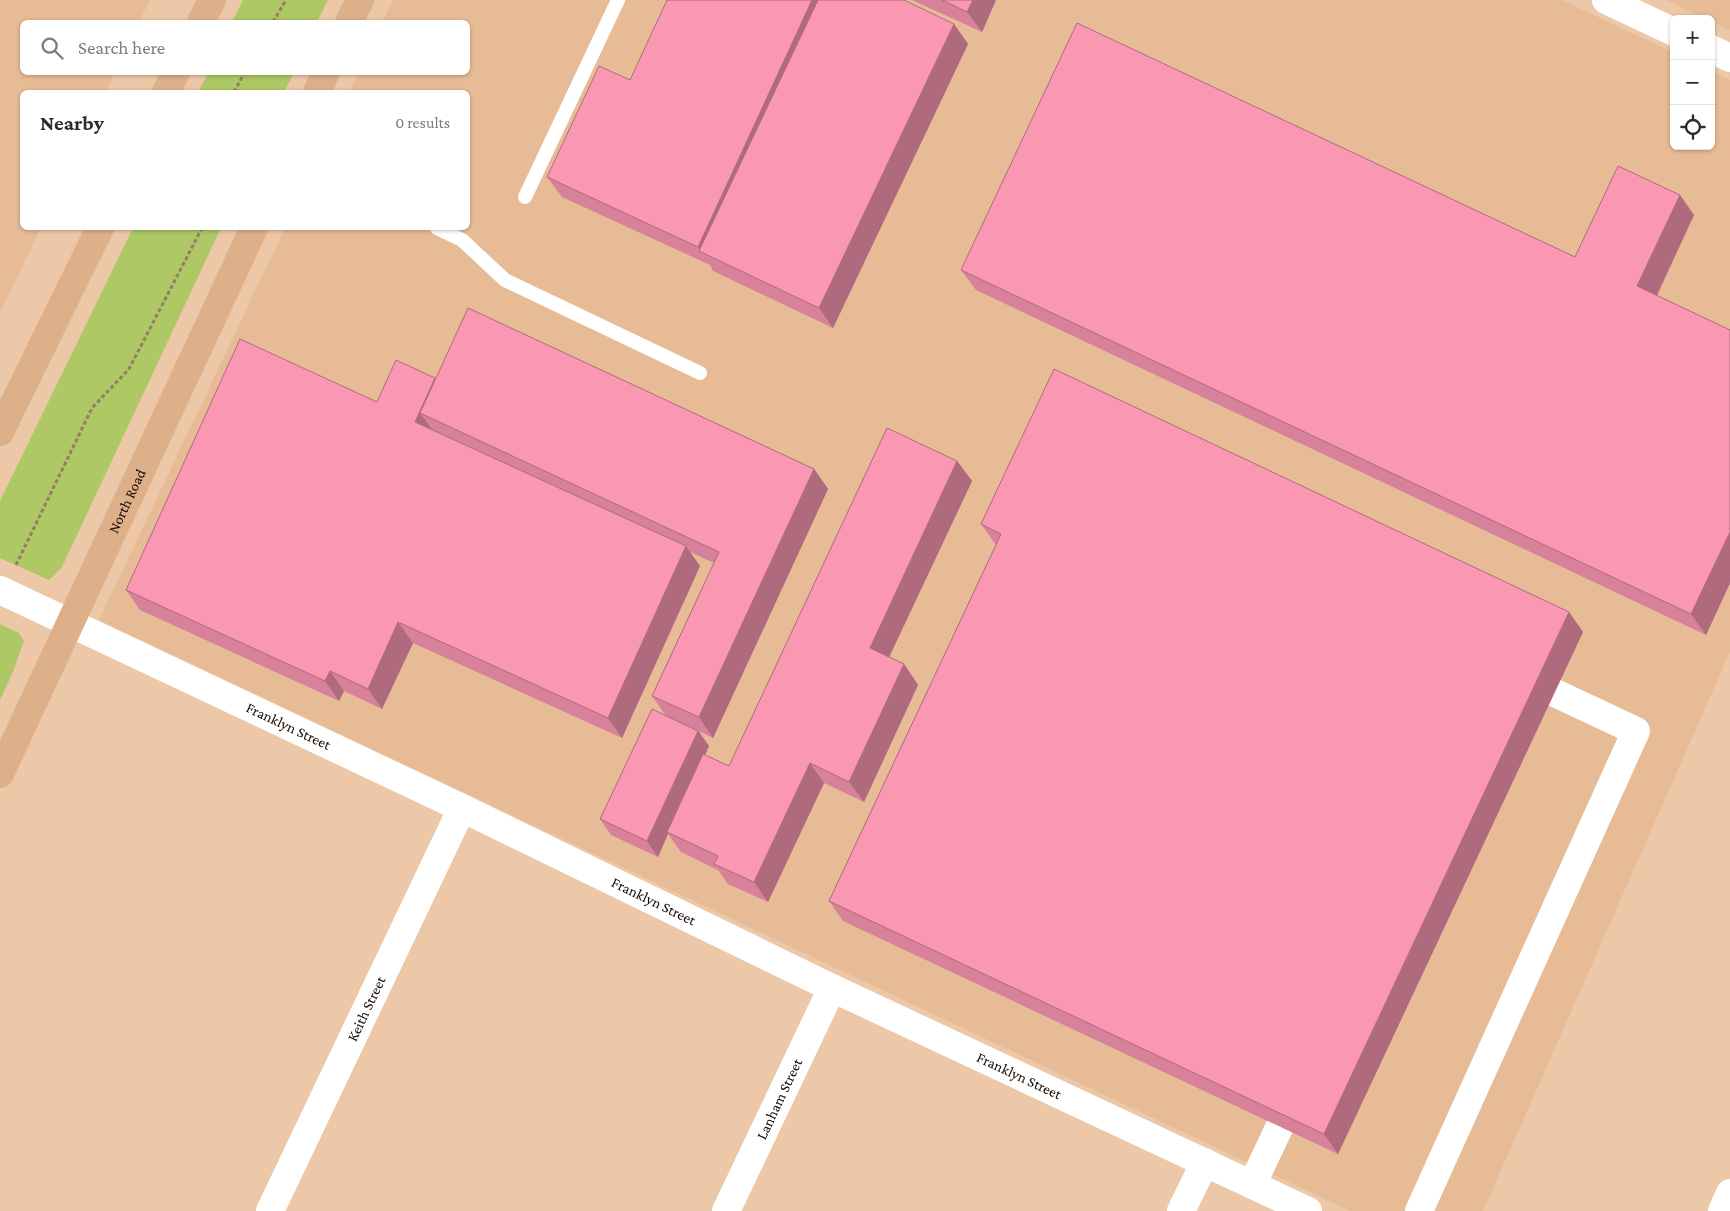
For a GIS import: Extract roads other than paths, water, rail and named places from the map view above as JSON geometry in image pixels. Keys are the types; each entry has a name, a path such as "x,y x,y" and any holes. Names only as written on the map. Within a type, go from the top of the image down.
{"highway":[{"path":"202,20 212,0"},
{"path":"350,20 360,0"},
{"path":"167,90 174,75"},
{"path":"318,90 325,75"},
{"path":"0,432 99,230"},
{"name":"North Road","path":"0,774 253,230"}],"street":[{"path":"1606,0 1670,30"},
{"path":"1715,51 1730,58"},
{"name":"Franklyn Street","path":"3,592 71,622 462,808 832,988 1308,1211"},
{"path":"1419,1211 1636,731 1495,665"},
{"name":"Keith Street","path":"270,1211 462,808"},
{"name":"Lanham Street","path":"726,1211 832,988"},
{"path":"1252,1185 1307,1068"},
{"path":"1181,1211 1205,1162"},
{"path":"1722,1211 1730,1193"}],"lane":[{"path":"525,197 618,0"},
{"path":"441,230 462,240 505,280 700,373"}]}
